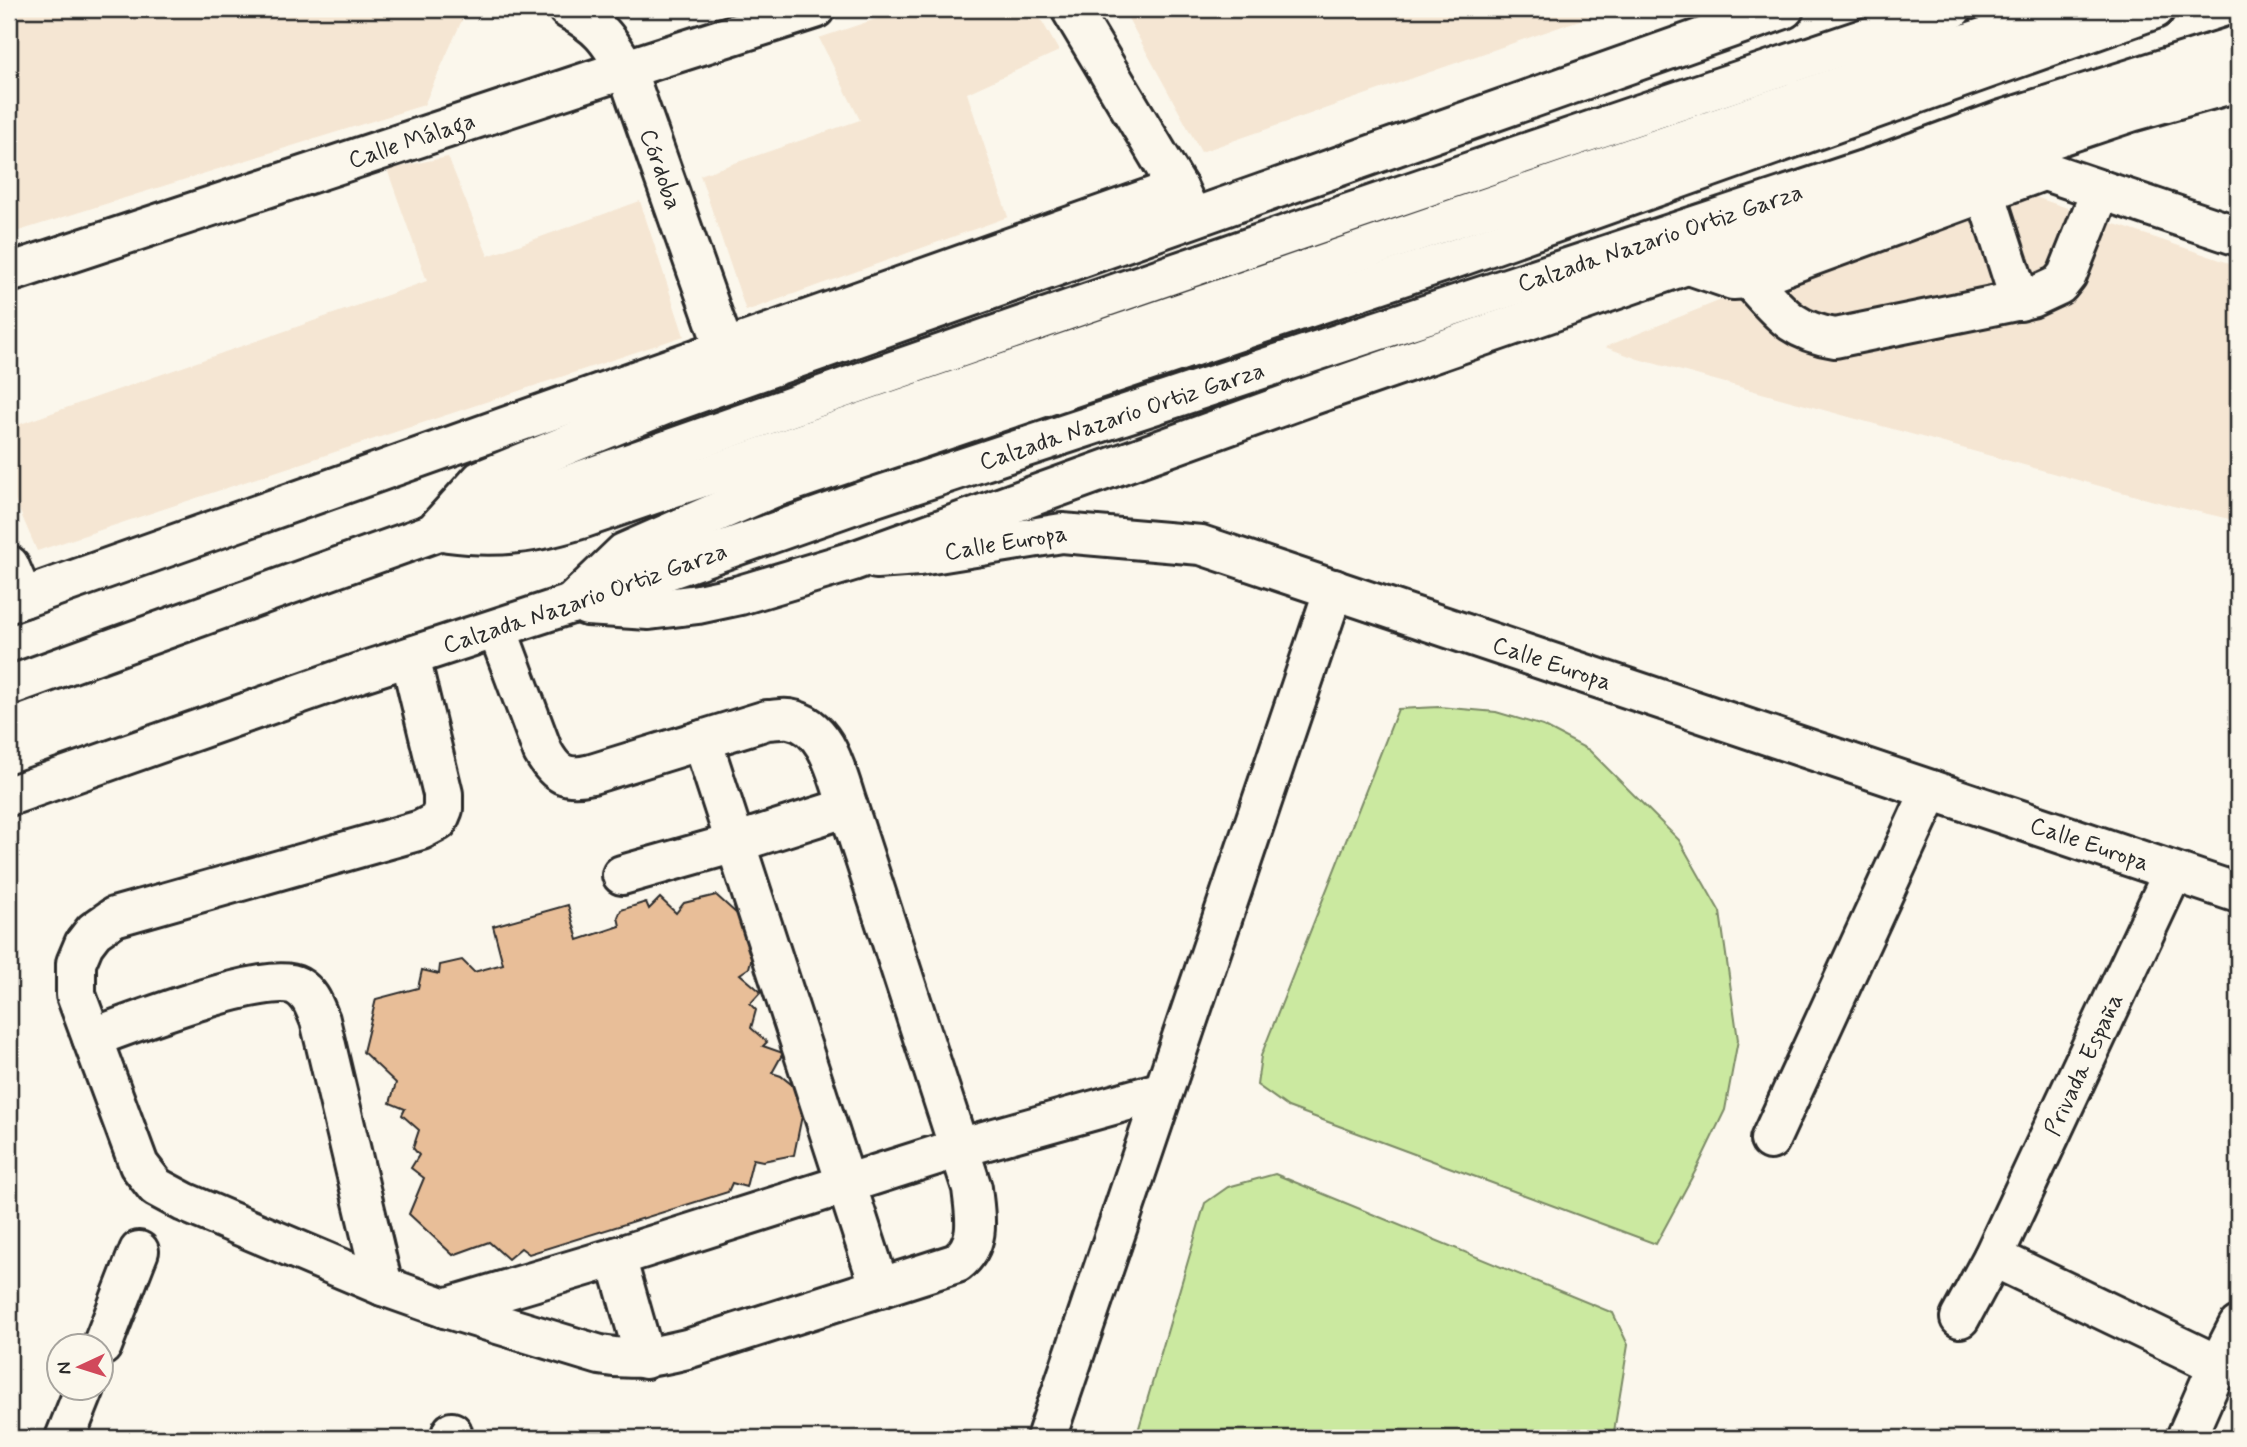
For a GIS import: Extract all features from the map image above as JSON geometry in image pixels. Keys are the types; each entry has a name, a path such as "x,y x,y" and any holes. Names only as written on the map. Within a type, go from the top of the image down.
{"main road":[{"name":"Córdoba","path":"568,9 606,36 626,69 725,350"},
{"name":"Calle Málaga","path":"9,273 815,9"},
{"path":"1071,9 1185,203"},
{"path":"14,589 725,350 1784,9"},
{"path":"9,686 436,530 1584,132 1952,9"},
{"path":"436,530 500,537 548,529 584,518 1895,67 2071,9"},
{"path":"571,604 624,553 770,489 1456,258 2155,9"},
{"name":"Calzada Nazario Ortiz Garza","path":"9,796 878,496 1885,163 2015,116 2238,45"},
{"path":"571,604 649,610 698,604 740,595 853,561 1307,397 2000,156 2131,112 2238,82"},
{"path":"2000,156 2238,236"},
{"path":"1689,265 1733,280 1749,279 2043,171"},
{"path":"1749,279 1782,315 1802,330 1835,338 2020,301 2044,294 2059,285 2067,275 2101,190"},
{"path":"1985,192 2020,301"},
{"path":"436,530 481,480 1185,203"},
{"name":"Calle Europa","path":"853,561 919,556 1062,533 1201,545 2238,893"},
{"path":"1046,1438 1334,589"},
{"path":"410,657 443,794 443,809 438,821 421,830 114,917 94,930 84,944 76,963 76,995 139,1165 156,1186 184,1202 383,1286 445,1308 621,1359 645,1359 687,1349 957,1263 968,1254 976,1232 972,1188 848,807 828,751 814,729 790,719 767,720 592,774 577,778 564,775 551,767 543,752 497,629"},
{"path":"702,740 880,1288"},
{"path":"1770,1140 1931,790"},
{"path":"622,874 735,843 848,807"},
{"name":"Privada España","path":"1959,1318 1993,1257 2173,872"},
{"path":"92,1038 200,999 280,981 296,985 311,997 320,1020 383,1286"},
{"path":"445,1308 616,1257 959,1148 1163,1091"},
{"path":"107,1332 139,1251"},
{"path":"616,1257 645,1359"},
{"path":"1993,1257 2218,1365"},
{"path":"2186,1438 2238,1326"},
{"path":"65,1438 79,1402"}],"shaded area":[{"path":"9,9 467,9 424,105 9,234"},
{"path":"906,9 1035,9 1059,51 967,93 1008,217 746,311 700,175 860,120 819,38"},
{"path":"1123,9 1611,9 1201,152"},
{"path":"448,157 488,256 640,201 684,336 37,551 9,486 9,428 427,281 387,169"},
{"path":"2003,186 2238,266 2238,521 2169,505 1638,359 1605,347"}],"green space":[{"path":"1439,707 1496,712 1543,726 1589,750 1679,840 1720,912 1738,1040 1725,1110 1656,1244 1288,1107 1257,1085 1261,1056 1398,709"},
{"path":"1275,1174 1613,1313 1628,1345 1613,1438 1136,1438 1205,1203 1228,1187"}],"building":[{"path":"716,895 758,933 749,968 740,974 761,992 750,1004 756,1010 751,1028 767,1042 763,1046 783,1053 772,1073 781,1076 806,1096 794,1155 763,1161 753,1159 746,1187 732,1183 728,1192 529,1254 521,1248 508,1259 489,1242 453,1255 409,1214 424,1178 411,1168 419,1155 413,1148 419,1130 402,1115 405,1109 390,1103 396,1083 363,1052 376,999 418,988 422,970 439,974 440,965 462,960 474,972 503,964 493,926 568,905 578,940 620,926 618,917 621,910 646,902 649,909 660,898 676,913 684,903"}]}
